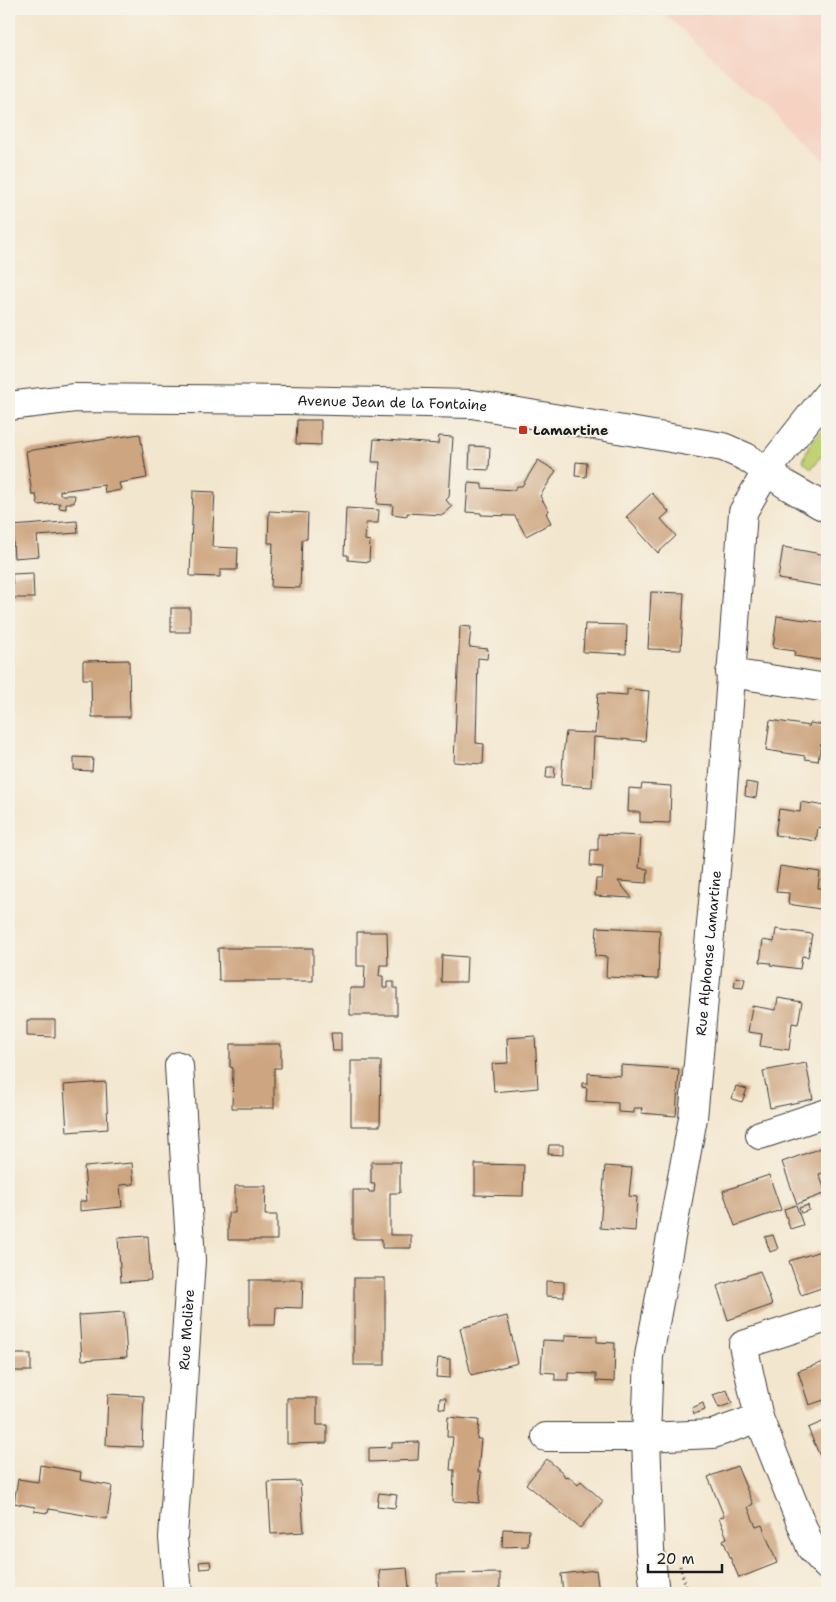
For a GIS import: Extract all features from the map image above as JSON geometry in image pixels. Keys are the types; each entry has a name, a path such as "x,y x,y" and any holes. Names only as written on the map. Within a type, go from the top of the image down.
{"street":[{"name":"Rue Alphonse Lamartine","path":"655,1593 650,1550 646,1437 650,1356 693,1118 720,827 743,512 766,472 827,395"},
{"name":"Avenue Jean de la Fontaine","path":"9,406 75,398 472,404 723,447 746,457 766,472 827,508"},
{"path":"730,673 827,688"},
{"name":"Rue Molière","path":"178,1593 172,1538 190,1260 180,1066"},
{"path":"760,1135 827,1113"},
{"path":"827,1318 743,1345 759,1418 811,1548 827,1566"},
{"path":"546,1437 646,1437 713,1434 759,1418"}],"shaded area":[{"path":"659,9 827,9 827,162"}],"green space":[{"path":"827,424 827,449 811,469 803,461 809,445"}],"building":[{"path":"297,420 321,420 321,445 296,444"},
{"path":"140,434 147,478 119,483 121,490 105,493 104,485 60,491 60,495 75,495 74,503 66,503 66,509 59,508 60,503 38,505 36,495 32,495 26,451"},
{"path":"439,436 453,437 449,497 446,500 452,507 443,515 407,513 407,516 392,514 393,505 377,504 380,462 372,462 374,439 438,444"},
{"path":"470,446 490,447 489,470 469,469"},
{"path":"538,460 556,471 540,496 549,511 546,513 551,523 526,536 515,516 481,515 481,513 466,512 468,483 482,484 482,488 514,490 517,486 522,486"},
{"path":"576,462 587,463 586,477 575,476"},
{"path":"193,491 215,492 212,547 238,548 237,570 220,570 220,577 190,576"},
{"path":"652,493 669,512 661,519 676,536 658,553 626,517"},
{"path":"346,508 379,510 378,523 366,523 365,540 370,541 369,562 348,560 348,555 344,555"},
{"path":"269,511 308,513 307,539 302,539 300,588 271,587 273,543 268,543"},
{"path":"77,521 78,533 37,536 39,556 14,558 12,526"},
{"path":"783,547 821,554 827,557 827,587 778,579"},
{"path":"33,573 34,598 13,598 12,574"},
{"path":"651,592 684,593 681,650 648,649"},
{"path":"171,608 190,608 190,632 171,632"},
{"path":"777,616 827,623 827,661 794,656 795,651 773,648"},
{"path":"585,624 627,625 626,654 583,652"},
{"path":"460,626 471,627 469,647 488,649 487,659 478,658 476,743 484,744 483,764 454,762"},
{"path":"129,660 130,717 92,717 91,679 83,679 83,661"},
{"path":"627,689 649,691 645,741 594,737 592,787 561,785 566,732 595,733 598,693 627,695"},
{"path":"826,712 827,745 821,744 818,761 805,759 805,756 766,750 770,720 809,726 810,723 824,725"},
{"path":"74,757 93,758 92,771 74,770"},
{"path":"547,767 555,767 554,778 546,778"},
{"path":"746,782 758,784 756,798 745,796"},
{"path":"642,784 671,786 670,823 640,822 640,812 628,812 629,788 641,789"},
{"path":"801,802 825,806 822,828 818,827 816,841 775,835 779,809 800,812"},
{"path":"598,834 641,836 639,868 648,869 647,883 618,881 632,898 595,896 596,879 602,879 603,867 590,866 591,850 598,850"},
{"path":"780,866 820,872 818,888 822,888 820,909 788,904 789,893 776,892"},
{"path":"597,927 660,930 658,979 606,977 607,957 595,956"},
{"path":"776,929 812,934 808,957 802,956 800,969 760,962 763,940 774,942"},
{"path":"357,932 387,932 388,965 380,965 379,976 383,976 383,988 387,988 387,982 394,982 394,988 397,988 397,1015 350,1015 350,988 364,988 365,966 357,966"},
{"path":"218,948 313,948 313,981 219,981"},
{"path":"442,955 467,957 466,982 441,982"},
{"path":"736,977 745,979 743,988 734,987"},
{"path":"778,998 802,1002 798,1024 792,1023 789,1050 760,1046 762,1034 748,1032 752,1006 776,1010"},
{"path":"27,1020 55,1020 55,1037 27,1036"},
{"path":"331,1033 341,1033 341,1051 333,1051"},
{"path":"535,1036 538,1088 494,1092 492,1064 508,1063 507,1038"},
{"path":"230,1044 281,1044 281,1068 274,1068 274,1108 232,1108 233,1068 230,1067"},
{"path":"351,1061 381,1061 380,1126 351,1126"},
{"path":"806,1063 813,1099 770,1108 763,1071"},
{"path":"621,1065 679,1069 676,1116 641,1113 642,1108 634,1108 634,1113 618,1112 618,1103 586,1101 587,1088 582,1087 582,1083 588,1083 588,1073 621,1076"},
{"path":"106,1082 108,1129 67,1132 64,1085"},
{"path":"736,1086 747,1089 742,1102 732,1099"},
{"path":"549,1145 563,1145 563,1155 548,1154"},
{"path":"821,1148 827,1165 827,1172 819,1174 826,1193 797,1204 782,1162"},
{"path":"371,1162 400,1162 400,1193 390,1193 390,1235 411,1235 411,1248 382,1248 382,1239 353,1239 353,1190 369,1190 369,1192 374,1192 375,1184 371,1184"},
{"path":"132,1163 134,1184 120,1185 122,1207 80,1211 80,1201 87,1201 84,1167"},
{"path":"475,1164 524,1165 523,1196 475,1195"},
{"path":"605,1166 632,1168 629,1196 637,1197 635,1231 600,1228"},
{"path":"769,1175 781,1210 735,1226 723,1191"},
{"path":"235,1186 266,1186 265,1215 277,1215 277,1240 228,1240 228,1213 235,1213"},
{"path":"796,1205 803,1225 790,1229 784,1209"},
{"path":"808,1205 809,1210 801,1213 799,1208"},
{"path":"773,1235 778,1249 770,1252 765,1237"},
{"path":"148,1236 151,1280 121,1282 118,1238"},
{"path":"827,1249 827,1286 801,1295 789,1261"},
{"path":"760,1271 772,1305 728,1320 717,1286"},
{"path":"354,1278 385,1278 385,1365 354,1365"},
{"path":"249,1280 303,1280 302,1308 276,1307 275,1325 249,1325"},
{"path":"546,1281 564,1282 564,1297 546,1296"},
{"path":"124,1312 127,1357 82,1360 79,1315"},
{"path":"507,1316 518,1363 471,1375 460,1328"},
{"path":"565,1335 597,1336 597,1342 615,1343 614,1382 596,1381 596,1374 568,1373 568,1380 555,1380 555,1373 541,1372 543,1340 565,1341"},
{"path":"9,1354 31,1354 31,1371 9,1371"},
{"path":"438,1358 450,1359 450,1378 436,1377"},
{"path":"827,1361 827,1399 809,1405 798,1371"},
{"path":"727,1390 732,1403 719,1408 713,1395"},
{"path":"108,1394 144,1396 142,1447 106,1445"},
{"path":"287,1398 317,1398 317,1425 327,1425 327,1443 287,1444"},
{"path":"440,1398 446,1398 445,1409 439,1408"},
{"path":"703,1403 705,1410 694,1414 692,1408"},
{"path":"448,1417 479,1420 477,1439 481,1439 478,1472 481,1472 479,1503 453,1501 454,1470 450,1470 453,1437 447,1437"},
{"path":"827,1420 827,1465 824,1466 808,1428"},
{"path":"419,1442 418,1460 369,1462 369,1448 392,1447 392,1443"},
{"path":"547,1459 565,1477 568,1476 578,1485 581,1481 603,1501 580,1528 526,1484"},
{"path":"40,1465 81,1472 80,1480 112,1486 107,1519 49,1509 48,1513 34,1511 35,1507 14,1503 18,1479 38,1482"},
{"path":"737,1466 753,1504 748,1507 756,1527 762,1525 777,1563 739,1578 723,1540 727,1538 719,1518 724,1516 708,1477"},
{"path":"300,1481 304,1532 271,1534 268,1482"},
{"path":"379,1493 397,1495 395,1508 377,1506"},
{"path":"503,1529 529,1530 528,1546 502,1547"},
{"path":"210,1561 211,1568 200,1569 199,1562"},
{"path":"407,1568 409,1588 381,1591 379,1570"},
{"path":"596,1570 599,1593 563,1593 561,1574"},
{"path":"500,1573 500,1593 437,1593 437,1574"},
{"path":"213,1588 213,1593 200,1593 199,1590"}],"place":[{"name":"Lamartine","path":"523,430"}]}
